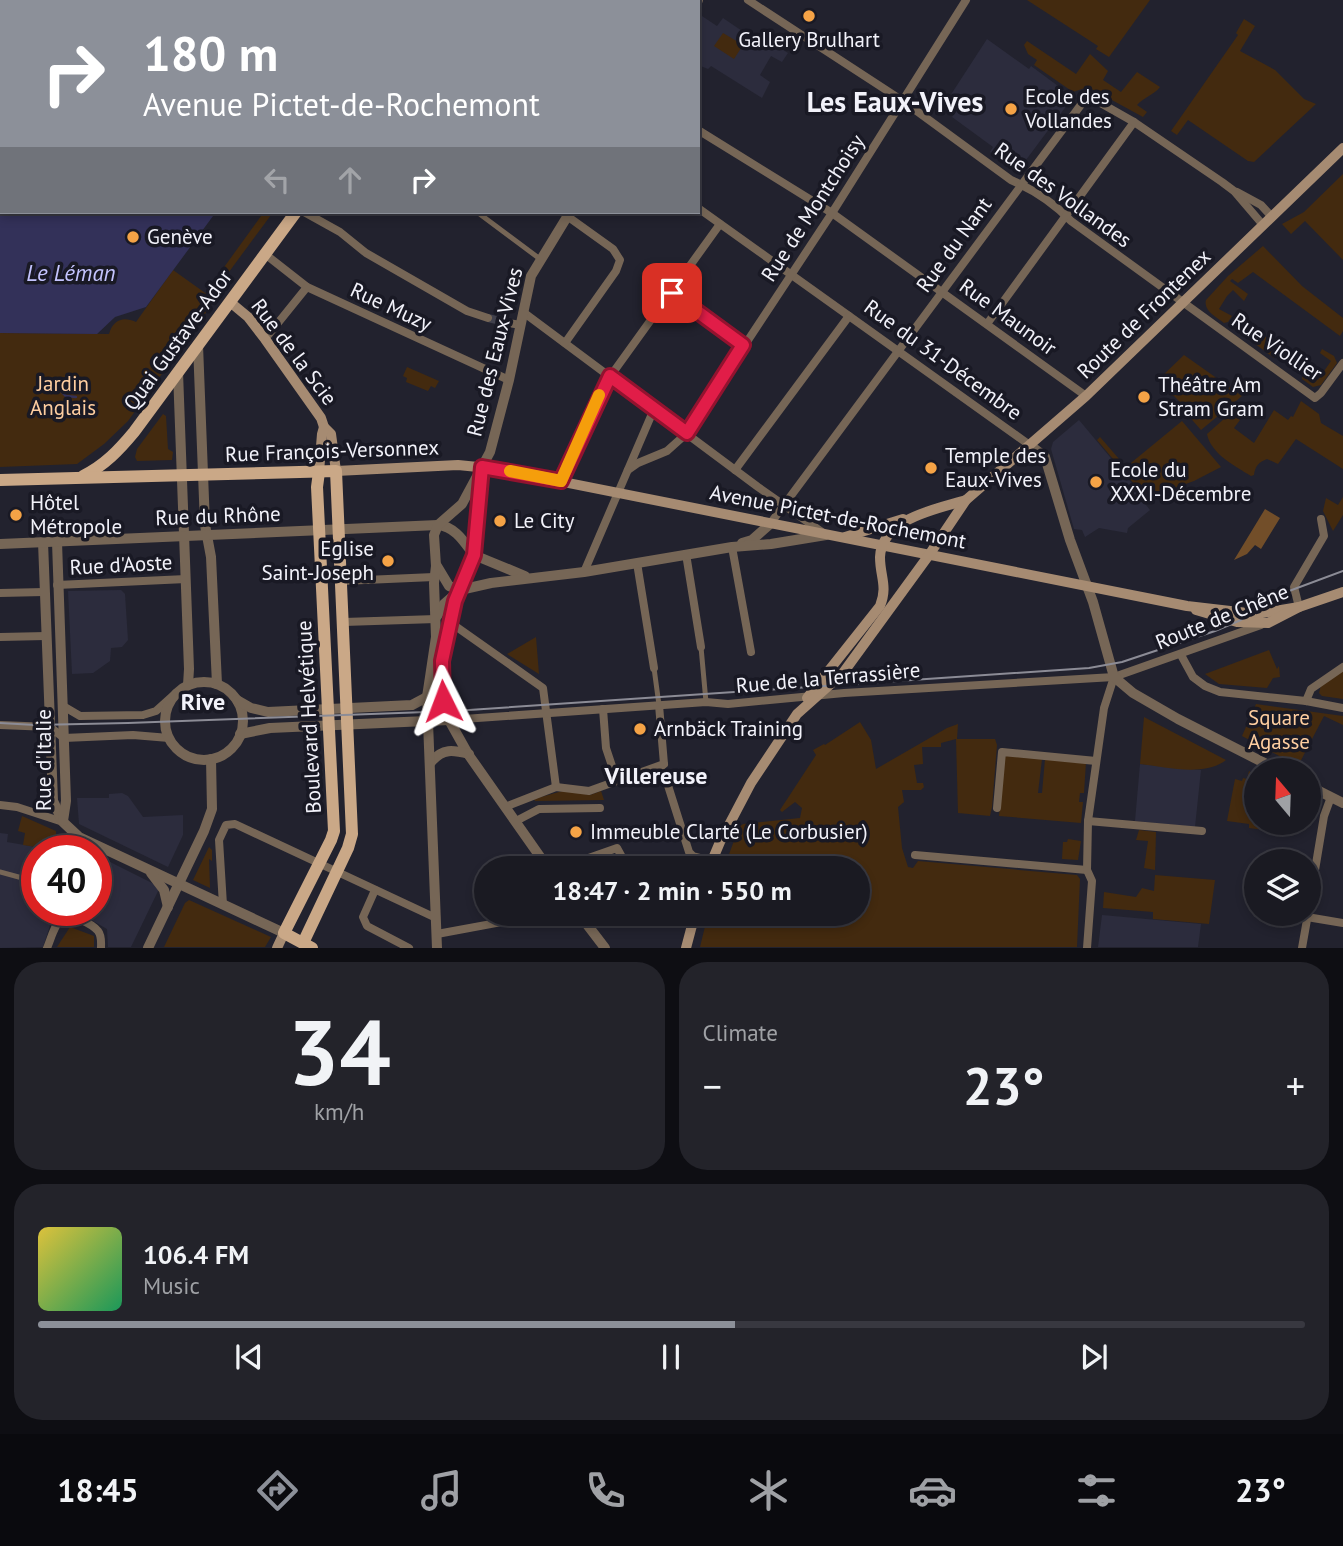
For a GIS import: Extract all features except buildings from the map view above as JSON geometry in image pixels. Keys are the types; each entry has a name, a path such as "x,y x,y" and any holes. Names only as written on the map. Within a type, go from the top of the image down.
{"main road":[{"name":"Route de Frontenex","path":"966,499 1031,446 1086,396 1343,148"},
{"name":"Quai Gustave-Ador","path":"79,477 100,467 116,453 295,214"},
{"name":"Rue de la Scie","path":"230,302 248,317 313,405 324,427 331,434 336,471"},
{"path":"319,472 321,434 324,427"},
{"name":"Rue François-Versonnex","path":"0,481 319,472 458,465 482,467"},
{"name":"Avenue Pictet-de-Rochemont","path":"482,467 1187,606 1256,614 1299,607"},
{"name":"Boulevard Helvétique","path":"305,946 352,834 336,471"},
{"name":"Boulevard Helvétique","path":"277,947 334,831 319,532 319,472"},
{"path":"839,537 917,516 966,499"},
{"path":"812,697 843,673 929,555 966,499"},
{"path":"880,606 885,588 880,560 883,546 896,528 917,516"},
{"path":"882,573 890,588 901,590"},
{"path":"714,856 751,783 797,714 880,606 901,590"},
{"name":"Route de Chêne","path":"1268,622 1299,607 1343,592"},
{"name":"Avenue Pictet-de-Rochemont","path":"1187,606 1208,615 1237,622 1268,622"},
{"path":"686,947 692,926"},
{"path":"284,933 305,946"}],"street":[{"name":"Rue des Vollandes","path":"747,0 903,101 1012,180 1059,209 1184,303"},
{"path":"953,0 965,2"},
{"name":"Rue de Montchoisy","path":"628,470 638,463 667,452 687,433 832,213 965,2"},
{"name":"Rue du Nant","path":"771,524 1083,102 1097,102 1134,122"},
{"path":"987,324 1134,122 1234,191 1261,205 1272,217"},
{"name":"Rue Maunoir","path":"700,131 832,213 1086,396"},
{"path":"1234,191 1263,225"},
{"name":"Rue du 31-Décembre","path":"700,209 1045,457 1114,677"},
{"path":"308,214 340,232 366,253 467,311 488,318"},
{"path":"480,214 540,259"},
{"path":"565,343 616,271 620,260 613,249 568,214"},
{"name":"Rue des Eaux-Vives","path":"482,467 490,452 509,380 531,276 568,214"},
{"path":"561,481 610,376 720,224"},
{"name":"Rue Muzy","path":"265,254 307,287 509,380"},
{"path":"265,339 307,287"},
{"path":"672,293 743,345"},
{"name":"Rue Viollier","path":"1184,303 1315,398 1343,363"},
{"path":"523,312 826,535"},
{"path":"735,470 849,316"},
{"path":"508,323 520,326"},
{"path":"198,345 206,536 211,557 217,684"},
{"path":"178,372 184,475 188,685"},
{"path":"584,572 654,409"},
{"path":"437,947 427,697 428,676 436,637 436,530 462,504 482,467"},
{"path":"482,467 474,555 460,590 442,661 444,706 469,754 540,856"},
{"path":"1299,607 1294,587 1324,536 1321,519"},
{"path":"732,547 751,540 771,524"},
{"name":"Rue du Rhône","path":"0,544 422,526 436,530"},
{"path":"436,530 446,526 457,534 474,555 533,579"},
{"path":"436,619 444,604 460,590 502,580 584,572 685,554 826,535"},
{"name":"Rue d'Italie","path":"43,542 54,801 63,822"},
{"name":"Rue d'Italie","path":"57,542 66,801 63,822"},
{"path":"732,547 751,652"},
{"path":"685,554 701,647 706,702"},
{"path":"637,563 659,705 664,764 659,769 665,776 689,852 693,856"},
{"path":"436,566 449,586 460,590"},
{"path":"342,581 434,577"},
{"name":"Rue d'Aoste","path":"57,585 186,579"},
{"path":"0,593 44,592"},
{"path":"344,622 436,619"},
{"name":"Route de Chêne","path":"1114,677 1268,622"},
{"path":"451,623 543,688 556,787"},
{"path":"0,638 46,636"},
{"path":"1181,655 1193,677 1220,692 1306,701 1343,708"},
{"path":"1306,701 1311,689 1343,667"},
{"path":"1087,947 1092,881 1087,870 1088,821 1104,708 1114,677 1133,693 1178,719 1254,758"},
{"name":"Rue de la Terrassière","path":"449,720 1114,677"},
{"path":"63,706 80,716 143,715 156,711 188,685 204,682 217,684 251,708 268,712 412,705 427,697"},
{"path":"176,693 168,705 166,715 169,737 183,754 198,760 211,759 233,747 240,734 241,718 237,700"},
{"path":"603,709 606,748 617,781"},
{"path":"240,734 260,729 449,720"},
{"path":"0,725 50,727 64,738 133,735 169,737"},
{"path":"431,762 439,753 448,750 469,754"},
{"path":"997,808 1002,752 1096,761"},
{"path":"148,947 212,809 211,759"},
{"path":"505,807 556,787 589,791 664,764"},
{"path":"1321,792 1343,803"},
{"path":"1318,849 1324,816 1331,797"},
{"path":"0,805 17,807 63,822 79,837 284,933"},
{"path":"516,821 539,809 600,808"},
{"path":"1088,821 1202,831"},
{"path":"223,905 219,840 226,825 235,824 436,918"},
{"path":"594,856 617,848 621,856"},
{"path":"915,855 1087,870"},
{"path":"149,870 162,886 168,907"},
{"path":"0,872 21,877"},
{"path":"375,890 363,916 367,926 409,947"},
{"path":"47,947 59,922 67,916 97,930 101,947"},
{"path":"1321,918 1343,923"},
{"path":"437,934 480,926"},
{"path":"588,926 605,947"},
{"path":"1302,947 1306,926"}],"shaded area":[{"path":"702,16 717,26 723,18 751,37 754,33 788,53 782,62 771,56 760,75 770,82 762,98 711,66 708,69 700,66"},
{"name":"Ecole des Vollandes","path":"987,39 1029,69 1031,66 1073,97 1017,172 990,152 993,147 952,117 962,104 950,96"},
{"name":"Ecole du XXXI-Décembre","path":"1079,420 1140,493 1138,495 1150,510 1128,528 1127,533 1099,528 1085,537 1082,530 1074,529 1051,449 1053,442"},
{"path":"1265,509 1280,518 1261,549 1255,545 1247,554 1234,560"},
{"path":"121,590 125,594 128,640 122,647 111,648 110,661 93,673 72,674 68,591"},
{"path":"1140,764 1201,770 1195,827 1135,821"},
{"path":"122,793 128,796 143,817 183,815 183,835 168,867 112,840 112,835 102,835 79,824 77,798 109,798 109,794"},
{"path":"0,833 8,834 7,842 21,844 21,926 50,926 43,947 0,948"},
{"path":"112,863 160,887 131,947 108,947 107,929 102,926 112,926"},
{"path":"1102,915 1201,924 1198,947 1098,947"}],"green space":[{"path":"1027,0 1150,0 1109,57 1096,49 1098,46"},
{"path":"1244,19 1255,26 1240,51 1275,70 1304,99 1316,104 1254,162 1248,161 1188,120 1177,135 1171,131 1238,35 1236,33"},
{"path":"723,33 743,45 734,59 714,46"},
{"path":"1027,41 1076,74 1090,54 1108,71 1103,80 1121,92 1137,72 1160,87 1137,105 1147,112 1143,117 1088,87 1073,92 1034,65 1037,60 1028,54 1024,45"},
{"path":"1343,174 1343,260 1305,221 1291,234 1282,224 1304,212"},
{"path":"263,214 271,215 223,280 222,270"},
{"path":"1263,246 1302,286 1343,318 1343,331 1340,336 1253,272 1238,283 1232,279 1230,281 1248,294 1244,301 1233,290 1227,296 1219,309 1232,316 1228,322 1224,323 1209,311 1206,300 1228,276"},
{"name":"Jardin Anglais","path":"173,270 215,300 128,421 104,444 77,464 0,467 0,333 109,334 113,325 119,321 127,319 136,322"},
{"path":"1259,333 1280,345 1283,350 1277,358 1254,343"},
{"path":"1322,349 1334,356 1337,363 1321,385 1313,387 1302,379 1302,376 1307,370 1318,380 1331,361 1320,353"},
{"path":"1184,355 1242,396 1201,430 1179,405 1180,402 1170,395 1158,380"},
{"path":"407,367 439,381 435,388 431,386 428,391 406,382 407,378 403,376"},
{"path":"1301,401 1319,414 1321,423 1343,436 1343,469 1296,439 1278,464 1264,460 1251,476 1224,459 1209,441 1207,434 1225,418 1234,415 1240,420 1234,428 1254,443 1274,410 1288,420 1293,417"},
{"path":"163,414 166,416 168,449 173,452 172,460 137,461 137,449"},
{"path":"1182,421 1221,467 1194,481 1146,498 1097,440 1100,437 1126,467"},
{"path":"1343,497 1343,515 1333,531 1323,511 1326,498 1338,505"},
{"path":"536,637 539,674 507,654"},
{"path":"1269,650 1277,669 1279,666 1280,677 1273,678 1267,688 1219,684 1205,674"},
{"path":"1343,670 1343,699 1322,696 1319,693 1321,685"},
{"name":"Square Agasse","path":"1256,704 1343,716 1343,725 1324,716 1302,758 1283,758 1242,736"},
{"path":"1144,717 1226,760 1196,770 1140,764"},
{"path":"860,722 871,740 876,769 958,724 957,739 995,739 997,745 990,816 958,813 956,739 941,743 941,747 922,747 923,764 914,765 917,783 923,783 924,787 921,790 902,790 904,802 898,807 902,848 908,867 913,868 918,861 1077,875 1080,879 1077,947 700,947 705,926 870,926 870,856 728,856 739,827 743,824 800,818 802,808 795,802 782,812 780,810 816,755 813,750"},
{"path":"1007,755 1042,759 1038,793 1042,793 1045,759 1086,762 1084,793 1080,793 1079,802 1083,802 1081,823 999,816 1003,759"},
{"path":"1243,778 1244,823 1227,821 1235,779 1242,781"},
{"path":"566,790 590,795 601,791 604,800 534,799"},
{"path":"22,816 56,831 56,835 25,835 18,831"},
{"path":"1139,830 1156,832 1155,870 1144,868 1148,841 1136,840"},
{"path":"1068,839 1081,841 1078,860 1062,859 1063,842"},
{"path":"209,847 212,850 212,861 209,859 210,888 193,880"},
{"path":"1155,875 1215,880 1209,924 1153,919 1153,912 1103,908 1104,892 1136,897 1142,888 1154,891"},
{"path":"189,900 271,937 265,947 164,947 185,903"},
{"path":"70,927 94,936 94,947 57,947"}],"water":[{"name":"Le Léman","path":"0,214 215,214 146,307 115,317 97,334 0,333"}],"waterway":[{"path":"49,384 52,390 60,390 66,396 76,397"}],"tunnel":[{"path":"488,318 508,323"}],"tram line":[{"path":"0,723 128,723 454,711 1089,668 1122,662 1215,631 1241,620 1281,594 1343,571"}],"slow traffic":[{"path":"510,471 561,481 599,395"}],"place":[{"name":"Gallery Brulhart","path":"809,16"},
{"name":"Ecole des Vollandes","path":"1011,109"},
{"name":"Genève","path":"133,237"},
{"name":"Théâtre Am Stram Gram","path":"1144,397"},
{"name":"Temple des Eaux-Vives","path":"931,468"},
{"name":"Ecole du XXXI-Décembre","path":"1096,482"},
{"name":"Hôtel Métropole","path":"16,515"},
{"name":"Le City","path":"500,521"},
{"name":"Eglise Saint-Joseph","path":"388,561"},
{"name":"Arnbäck Training","path":"640,729"},
{"name":"Immeuble Clarté (Le Corbusier)","path":"576,832"}],"district":[{"name":"Les Eaux-Vives","path":"895,102"},
{"name":"Rive","path":"203,702"},
{"name":"Villereuse","path":"656,776"}],"route":[{"path":"443,701 442,661 455,601 474,555 482,467 561,481 610,376 687,433 743,345 672,293"}]}
